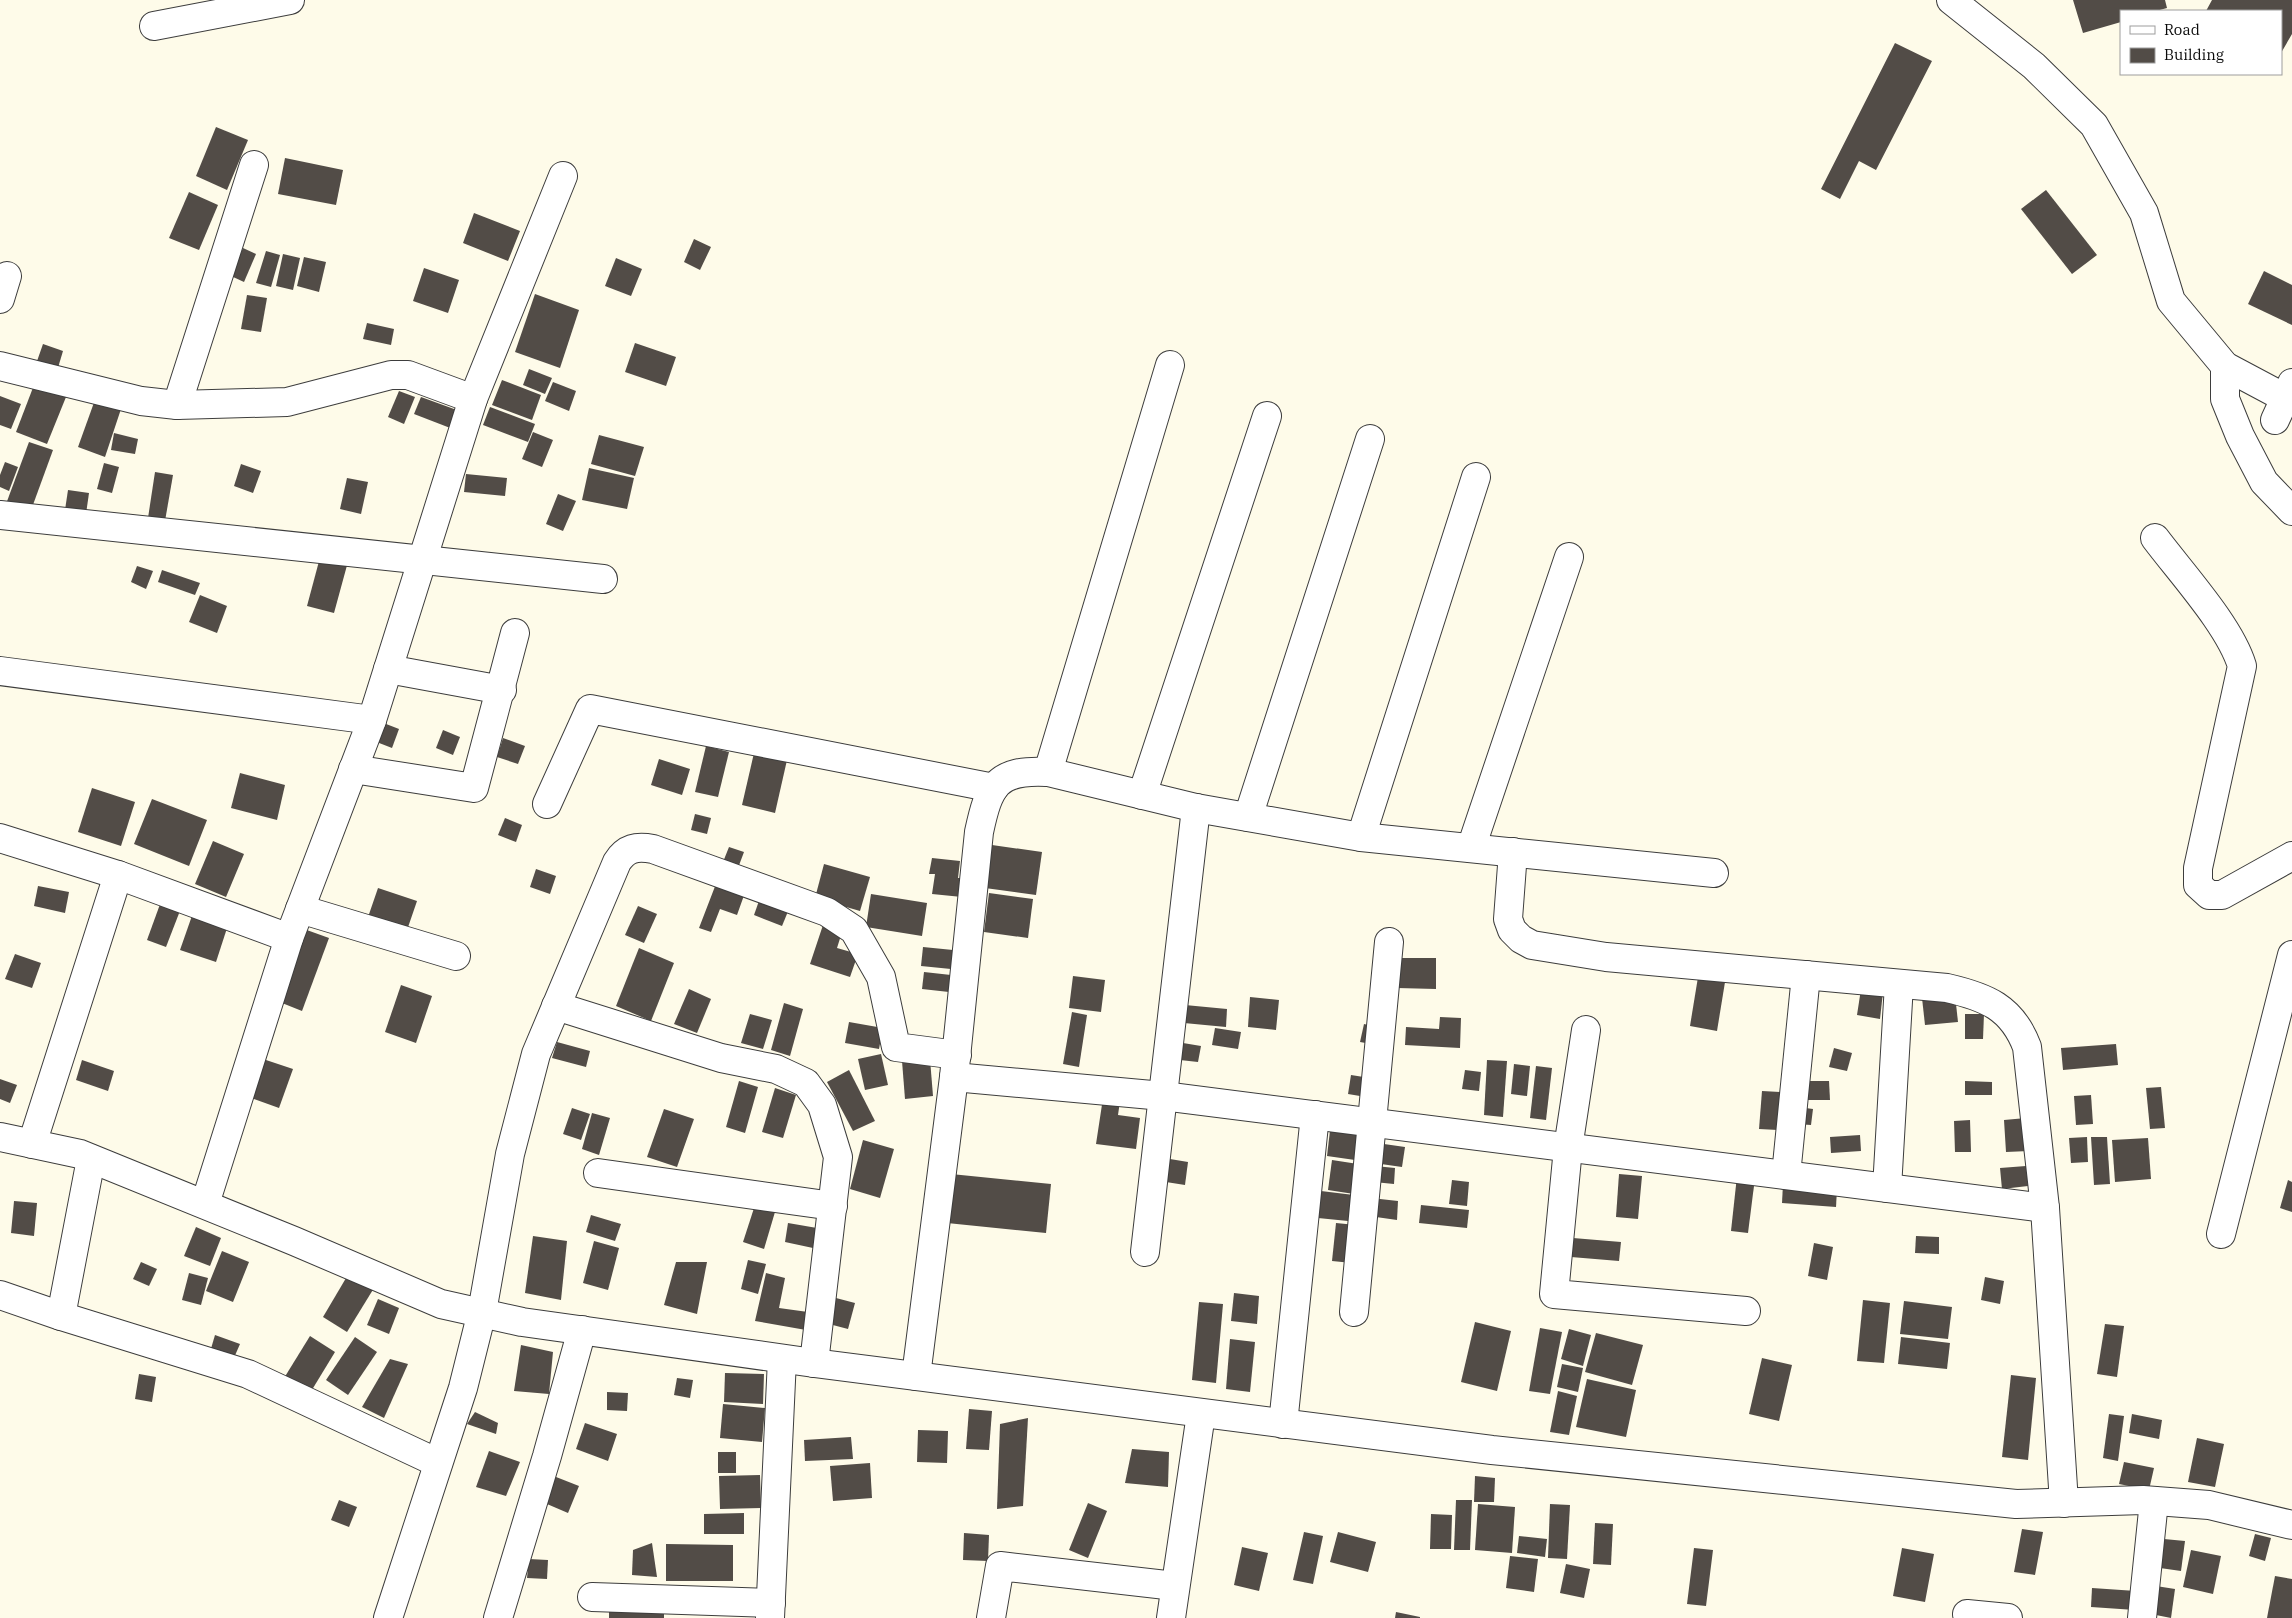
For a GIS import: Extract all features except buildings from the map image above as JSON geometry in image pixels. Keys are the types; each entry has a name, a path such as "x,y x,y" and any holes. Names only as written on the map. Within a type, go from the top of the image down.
{"street":[{"path":"154,26 290,0"},
{"path":"1951,0 2034,66 2094,125 2144,213 2171,301 2225,366 2284,401"},
{"path":"176,405 254,165"},
{"path":"205,1204 289,938 372,720 473,399 563,176"},
{"path":"1048,772 1170,365"},
{"path":"0,366 141,401 176,405 287,402 391,375 408,375 473,399"},
{"path":"2225,366 2224,399 2240,436 2264,482 2292,511"},
{"path":"1142,795 1267,416"},
{"path":"1248,817 1370,439"},
{"path":"1361,837 1476,477"},
{"path":"0,515 422,561 603,578"},
{"path":"2155,538 2225,631 2237,650 2242,666 2198,868 2198,885 2209,895 2222,895 2292,856"},
{"path":"1471,848 1569,557"},
{"path":"354,769 474,788 502,690 515,633"},
{"path":"388,669 502,690"},
{"path":"0,671 372,720"},
{"path":"548,804 590,709 994,788"},
{"path":"916,1376 955,1066 979,832 985,804 994,788 1004,777 1026,771 1048,772 1196,808 1361,837 1714,873"},
{"path":"1145,1252 1196,808"},
{"path":"0,838 118,876 289,938"},
{"path":"388,1618 463,1388 482,1312 510,1154 536,1054 617,862 622,855 631,849 643,847 652,849 826,912 854,930 881,977 896,1046 955,1066 1163,1096 2045,1208"},
{"path":"1513,852 1508,919 1512,930 1521,939 1532,945 1606,957 1947,988 1973,994 1993,1002 2010,1016 2021,1031 2027,1047 2045,1208 2064,1503"},
{"path":"32,1144 118,876"},
{"path":"300,909 456,956"},
{"path":"1354,1312 1389,942"},
{"path":"2221,1234 2292,955"},
{"path":"1786,1175 1806,975"},
{"path":"1887,1188 1899,984"},
{"path":"556,1006 642,1035 721,1058 776,1069 806,1083 822,1104 838,1157 814,1363"},
{"path":"1586,1030 1568,1148 1554,1294 1746,1312"},
{"path":"1283,1424 1315,1115"},
{"path":"0,1137 80,1154 205,1204 440,1304 522,1322 782,1359 1492,1450 2016,1504 2154,1501 2209,1505 2292,1525"},
{"path":"61,1316 91,1159"},
{"path":"598,1174 833,1206"},
{"path":"0,1295 248,1374 438,1463"},
{"path":"498,1618 582,1330"},
{"path":"592,1596 771,1610 782,1359"},
{"path":"1171,1618 1201,1414"},
{"path":"2142,1618 2154,1501"},
{"path":"991,1618 1000,1566 1175,1586"},
{"path":"1967,1614 2008,1618"}]}
